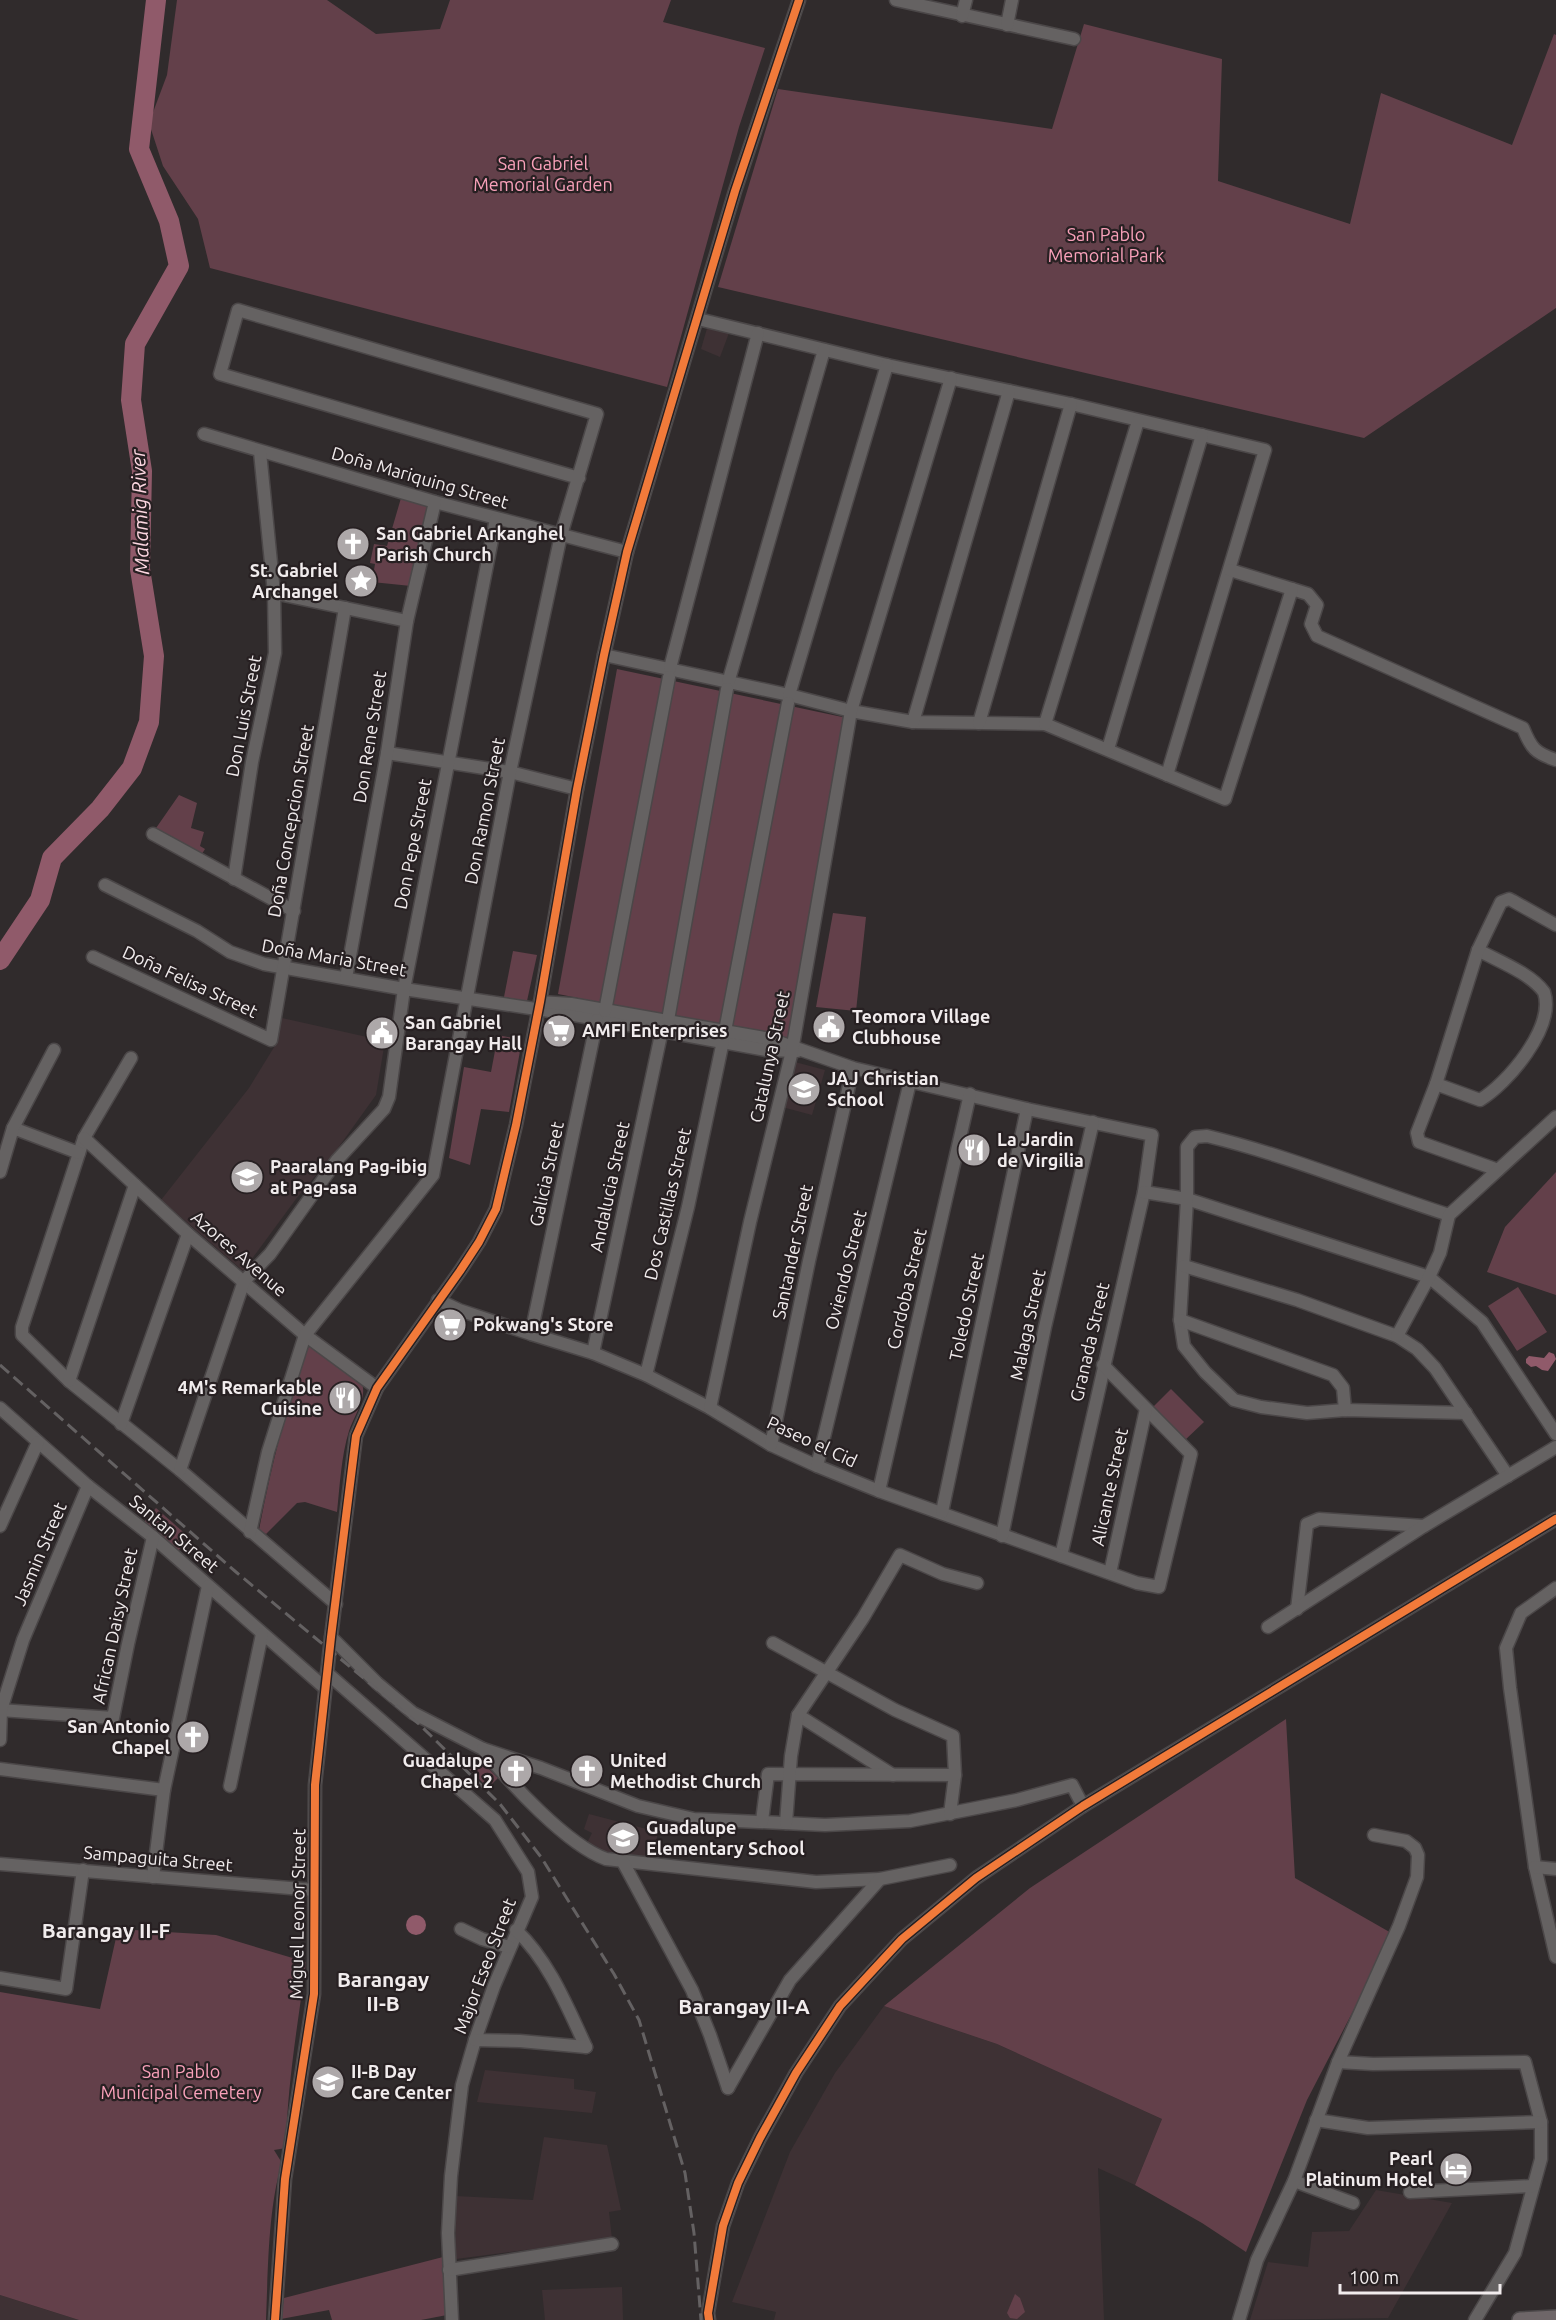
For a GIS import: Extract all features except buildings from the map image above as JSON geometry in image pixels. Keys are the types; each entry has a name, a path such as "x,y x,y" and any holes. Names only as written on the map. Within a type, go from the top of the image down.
{"main road":[{"path":"1520,2320 1556,2318"}],"street":[{"name":"Miguel Leonor Street","path":"275,2320 285,2179 314,1994 315,1785 356,1436 377,1388 479,1242 496,1209 516,1125 577,789 627,552 735,191 799,0"},
{"path":"896,0 1074,39"},
{"path":"962,15 966,0"},
{"path":"1007,25 1012,0"},
{"name":"Don Ramon Street","path":"305,1335 433,1175 510,772 561,535 579,478 597,414 238,310 220,374 579,478"},
{"path":"698,319 887,365 1071,404 1265,450 1167,775"},
{"name":"Galicia Street","path":"531,1334 601,1015 669,672 758,333"},
{"name":"Andalucia Street","path":"593,1353 665,1025 728,686 824,350"},
{"name":"Dos Castillas Street","path":"646,1375 688,1207 724,1036 788,699 887,365"},
{"name":"Catalunya Street","path":"710,1408 750,1222 795,1049 851,711 951,378"},
{"path":"913,722 1009,391"},
{"path":"979,723 1071,404"},
{"path":"1045,724 1138,421"},
{"name":"Doña Mariquing Street","path":"204,434 435,502 627,552"},
{"path":"1108,749 1202,435"},
{"name":"Don Luis Street","path":"234,879 252,762 273,664 274,593 260,452"},
{"name":"Don Rene Street","path":"346,978 387,753 407,621 435,502"},
{"name":"Don Pepe Street","path":"244,1281 270,1254 337,1160 384,1109 389,1097 404,989 496,519"},
{"path":"1230,570 1308,594 1317,605 1311,624 1317,636 1523,728 1529,743 1538,754 1556,760"},
{"path":"604,655 728,686 913,722 1045,724 1225,799 1292,589"},
{"path":"274,593 407,621"},
{"name":"Doña Concepcion Street","path":"271,1040 345,608"},
{"path":"387,753 510,772 577,789"},
{"path":"153,834 294,911"},
{"name":"Doña Maria Street","path":"105,885 246,959 404,989 601,1015 724,1036 770,1039 853,1068 1027,1109 1152,1135"},
{"path":"1498,1170 1419,1142 1417,1133 1436,1084 1478,950 1501,902 1513,901 1556,925"},
{"path":"1436,1084 1480,1100 1494,1091 1529,1059 1548,1030 1552,1008 1545,992 1521,972 1478,950"},
{"name":"Doña Felisa Street","path":"93,957 271,1040"},
{"path":"0,1172 13,1128 54,1050"},
{"path":"131,1058 84,1138 78,1153 22,1331 28,1342 69,1381 180,1470 336,1604"},
{"name":"Santander Street","path":"771,1444 809,1261 853,1068"},
{"name":"Oviendo Street","path":"817,1466 910,1082"},
{"name":"Cordoba Street","path":"879,1491 970,1094"},
{"name":"Toledo Street","path":"942,1512 1027,1109"},
{"path":"1397,1336 1430,1277 1440,1253 1449,1215 1556,1117"},
{"name":"Malaga Street","path":"1002,1536 1045,1327 1093,1122"},
{"path":"13,1128 78,1153"},
{"name":"Granada Street","path":"1061,1556 1144,1192 1152,1135"},
{"path":"1449,1215 1374,1190 1302,1162 1207,1136 1195,1137 1187,1147 1187,1199 1180,1320 1184,1346 1205,1372 1234,1400 1261,1407 1307,1413 1345,1410 1466,1413"},
{"name":"Azores Avenue","path":"84,1138 188,1234 305,1335 377,1388"},
{"path":"69,1381 135,1185"},
{"path":"1144,1192 1187,1199 1430,1277 1482,1322 1556,1434"},
{"path":"120,1424 188,1234"},
{"path":"1184,1266 1297,1300 1397,1336 1417,1349 1436,1368 1508,1476"},
{"path":"180,1470 244,1281"},
{"name":"Paseo el Cid","path":"438,1300 459,1310 593,1353 646,1375 710,1408 771,1444 817,1466 879,1491 942,1512 1002,1536 1110,1573 1159,1587 1191,1454 1146,1409"},
{"path":"1180,1320 1333,1375 1343,1388 1345,1410"},
{"path":"250,1532 268,1452 305,1335"},
{"path":"1103,1365 1146,1409"},
{"name":"Santan Street","path":"0,1408 88,1486 153,1537 325,1688"},
{"name":"Alicante Street","path":"1110,1573 1146,1409"},
{"path":"0,1526 38,1442"},
{"path":"1268,1627 1424,1526 1556,1447"},
{"name":"Jasmin Street","path":"0,1740 0,1710 23,1640 88,1486"},
{"path":"1297,1609 1307,1524 1319,1519 1424,1526"},
{"path":"709,2320 708,2313 723,2226 738,2183 776,2107 840,2006 902,1939 976,1878 1083,1806 1556,1519"},
{"name":"African Daisy Street","path":"0,1710 113,1718 153,1537"},
{"path":"786,1823 791,1756 798,1715 863,1618 900,1555 943,1574 977,1583"},
{"path":"153,1877 164,1790 208,1586"},
{"path":"1556,1587 1521,1613 1506,1648 1535,1868 1556,1957"},
{"path":"230,1786 262,1634"},
{"path":"331,1637 377,1683 413,1713 483,1749 541,1768 638,1806 694,1819 825,1825 910,1821 1017,1800 1072,1785 1083,1806"},
{"path":"773,1643 896,1710 953,1736 955,1775 950,1814"},
{"name":"Major Eseo Street","path":"327,1672 495,1820 528,1872 532,1897 509,1947 475,2040 462,2085 451,2176 449,2270 452,2320"},
{"path":"798,1715 894,1776"},
{"path":"483,1749 506,1779 590,1853 606,1859 816,1882 880,1879 950,1865"},
{"path":"0,1769 164,1790"},
{"path":"762,1821 768,1774 955,1775"},
{"path":"1239,2320 1257,2260 1294,2181 1338,2062 1399,1926 1417,1877 1418,1854 1415,1848 1406,1841 1374,1835"},
{"path":"623,1862 692,1990 728,2088 790,1980 880,1879"},
{"name":"Sampaguita Street","path":"0,1864 314,1890"},
{"path":"1535,1868 1556,1869"},
{"path":"0,1978 66,1989 83,1870"},
{"path":"461,1929 482,1939 509,1947"},
{"path":"475,2040 520,2041 586,2047 552,1978 529,1941 516,1930"},
{"path":"1338,2062 1373,2064 1525,2062 1540,2122 1541,2159 1515,2253 1475,2320"},
{"path":"1316,2120 1368,2128 1540,2122"},
{"path":"1294,2181 1353,2203"},
{"path":"1410,2192 1533,2186"},
{"path":"449,2270 612,2244"}],"shaded area":[{"path":"708,325 729,333 720,357 701,349"},
{"path":"282,1018 385,1041 376,1095 333,1155 296,1199 243,1271 161,1200 249,1088 276,1044"},
{"name":"JAJ Christian School","path":"795,1062 825,1070 812,1115 782,1107"},
{"path":"1549,1352 1554,1354 1556,1359 1548,1371 1536,1366 1531,1367 1526,1363 1529,1356 1544,1358"},
{"name":"Guadalupe Elementary School","path":"589,1814 658,1832 655,1848 650,1847 647,1859 604,1853 587,1843 592,1833 584,1829"},
{"path":"416,1915 423,1918 426,1925 423,1932 416,1935 409,1932 406,1925 409,1918"},
{"path":"884,2006 997,2044 1162,2119 1135,2185 1098,2168 1104,2320 774,2320 776,2312 732,2302 790,2152 835,2073"},
{"path":"485,2070 574,2079 574,2089 596,2092 592,2113 477,2102"},
{"path":"544,2137 607,2145 621,2210 609,2212 612,2239 456,2259 455,2196 533,2200"},
{"path":"1376,2190 1452,2203 1388,2318 1250,2320 1268,2262 1308,2267 1312,2232 1349,2231"},
{"path":"622,2287 623,2320 545,2320 542,2290"},
{"path":"0,2295 50,2311 79,2320 0,2320"}],"green space":[{"name":"San Gabriel Memorial Garden","path":"177,0 327,0 376,34 440,29 450,0 671,0 663,22 765,48 739,127 667,387 210,268 198,219 163,166 149,123 167,75"},
{"name":"San Pablo Memorial Park","path":"1084,24 1222,59 1218,181 1350,224 1381,93 1512,145 1554,34 1556,35 1556,308 1364,438 718,287 778,89 1052,129"},
{"path":"401,498 429,507 411,586 372,582 375,564 370,563 374,544 387,546"},
{"path":"617,669 847,718 789,1040 558,994"},
{"path":"179,795 197,803 191,828 204,832 200,846 205,849 200,857 154,831"},
{"path":"833,913 866,917 856,1011 816,1007"},
{"path":"513,951 537,955 527,1001 504,997"},
{"path":"498,1035 522,1040 509,1112 481,1109 470,1165 449,1158 464,1067 491,1072"},
{"path":"1556,1172 1556,1295 1487,1272 1505,1227"},
{"path":"1518,1287 1547,1332 1517,1351 1488,1306"},
{"path":"308,1346 313,1346 361,1382 363,1388 362,1400 349,1431 344,1451 337,1512 305,1502 297,1503 266,1534 259,1530 269,1483 286,1414"},
{"path":"1171,1389 1204,1422 1184,1441 1152,1408"},
{"path":"156,1508 190,1538 177,1552 144,1522"},
{"path":"1286,1719 1295,1878 1393,1934 1307,2100 1246,2252 1202,2223 1135,2185 1162,2119 997,2044 884,2006 1030,1888"},
{"path":"479,1759 498,1778 488,1788 469,1769"},
{"name":"San Pablo Municipal Cemetery","path":"118,1929 216,1935 306,1962 291,2078 286,2148 274,2150 282,2163 271,2219 266,2320 79,2320 0,2295 0,1992 100,2009"},
{"path":"443,2257 447,2315 421,2320 332,2320 329,2310 281,2319 284,2298"},
{"path":"1015,2294 1020,2298 1025,2312 1017,2319 1010,2318 1007,2313"}],"waterway":[{"name":"Malamig River","path":"0,960 40,900 52,858 100,809 132,768 149,722 154,656 140,569 142,471 131,400 135,344 179,266 169,221 139,149 156,0"}],"railway":[{"path":"0,1365 236,1572 420,1725 500,1804 541,1857 614,1974 639,2020 685,2173 694,2233 701,2320"}],"cycle path":[{"path":"275,2320 285,2179 314,1994 315,1785 356,1436 377,1388 460,1271 479,1242 496,1209 516,1125 577,789 627,552 735,191 799,0"},
{"path":"709,2320 708,2313 723,2226 738,2183 760,2138 796,2073 840,2006 902,1939 976,1878 1083,1806 1556,1519"}],"place":[{"name":"San Gabriel Arkanghel Parish Church","path":"353,544"},
{"name":"St. Gabriel Archangel","path":"361,581"},
{"name":"Teomora Village Clubhouse","path":"829,1027"},
{"name":"AMFI Enterprises","path":"559,1031"},
{"name":"San Gabriel Barangay Hall","path":"382,1033"},
{"name":"JAJ Christian School","path":"804,1089"},
{"name":"La Jardin de Virgilia","path":"974,1150"},
{"name":"Paaralang Pag-ibig at Pag-asa","path":"247,1177"},
{"name":"Pokwang's Store","path":"450,1325"},
{"name":"4M's Remarkable Cuisine","path":"345,1398"},
{"name":"San Antonio Chapel","path":"193,1737"},
{"name":"Guadalupe Chapel 2","path":"516,1771"},
{"name":"United Methodist Church","path":"587,1771"},
{"name":"Guadalupe Elementary School","path":"623,1838"},
{"name":"II-B Day Care Center","path":"328,2082"},
{"name":"Pearl Platinum Hotel","path":"1456,2169"}],"district":[{"name":"Barangay II-F","path":"106,1931"},
{"name":"Barangay II-B","path":"383,1992"},
{"name":"Barangay II-A","path":"744,2007"}]}
